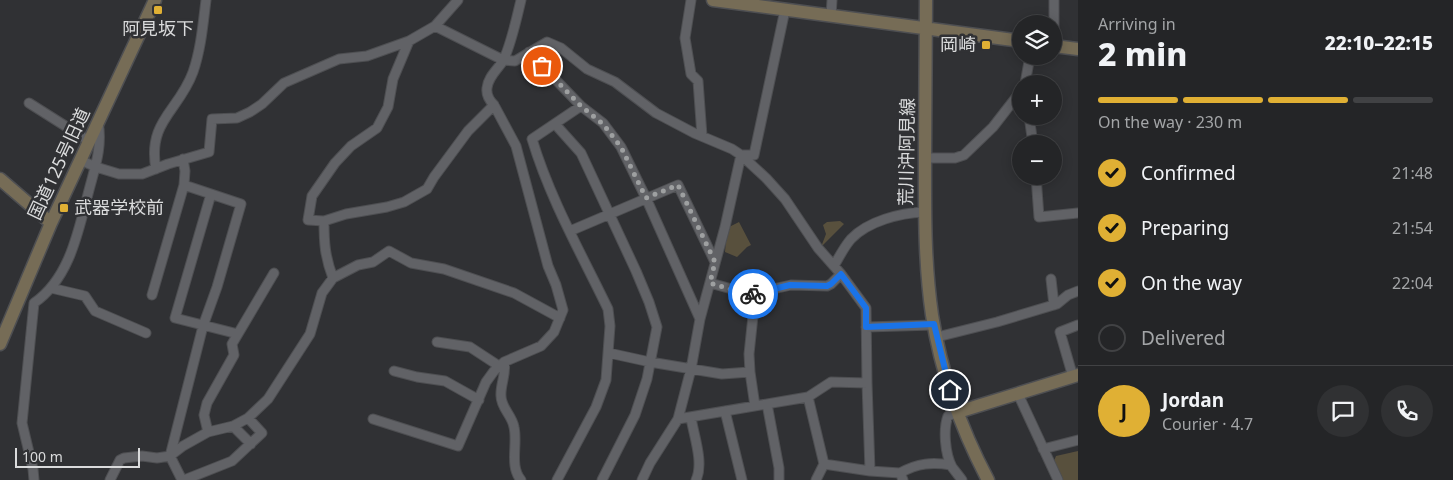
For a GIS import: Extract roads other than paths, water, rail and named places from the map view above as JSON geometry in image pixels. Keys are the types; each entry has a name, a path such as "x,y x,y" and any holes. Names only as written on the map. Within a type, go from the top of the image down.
{"main road":[{"name":"国道125号旧道","path":"0,344 51,223 155,0"},
{"path":"713,0 1012,40"},
{"name":"荒川沖阿見線","path":"926,0 924,212 926,264 935,331 948,382 958,412 988,480"},
{"path":"1062,47 1078,49"},
{"path":"0,179 51,223"},
{"path":"958,412 1075,376"}],"street":[{"path":"156,169 153,155 156,134 160,124 187,86 193,72 200,48 206,0"},
{"path":"80,160 119,174 142,174 209,152 212,119 237,118 250,112 262,104 284,83 339,58 367,56 409,41 435,26 458,0"},
{"path":"373,418 458,446 486,382 502,364 541,346 554,332 564,310 548,266 516,146 494,105 489,100 487,89 488,80 503,60 521,0"},
{"path":"691,0 685,38 691,74 698,81 702,136"},
{"path":"832,0 832,16"},
{"path":"1054,0 1054,15"},
{"path":"741,155 754,155 785,10"},
{"path":"435,26 503,60 515,61 547,42 561,48 587,69 615,82 656,113 732,149 766,178 785,200 818,248 841,274 866,308 870,471"},
{"path":"409,41 393,78 388,107 377,128 351,146 335,163 312,196 308,220 324,221 346,214 387,207 404,202 428,189 434,177 468,131 494,105"},
{"path":"529,52 581,106 603,124 621,147 700,319"},
{"path":"28,103 89,141"},
{"path":"925,158 955,158 964,155 993,127 1012,103"},
{"path":"557,480 596,407 606,380 610,326 608,309 552,197 532,139 581,106"},
{"path":"34,480 22,423 34,303 51,288 77,239 96,167 100,143 98,122"},
{"path":"555,124 581,153 649,302 657,327 647,379 635,415 602,480"},
{"path":"642,480 650,463 678,419 691,369 700,319 741,155"},
{"path":"152,295 184,185 185,171 183,159"},
{"path":"184,185 241,204 217,287 203,326 170,456 183,480 232,461 251,444 262,433 248,418"},
{"path":"570,231 678,185 715,262"},
{"path":"1037,185 1039,217 1078,213"},
{"path":"211,194 175,318 238,334"},
{"path":"834,266 850,240 857,234 887,218 924,212"},
{"path":"324,221 324,247 333,278"},
{"path":"111,480 120,460 124,458 170,456 183,446 208,432 233,426 248,418 268,399 310,334 322,293 333,278 358,265 373,262 390,251 411,263 444,269 514,293 560,318"},
{"path":"208,432 204,415 206,403 234,355 232,344 274,273"},
{"path":"710,283 750,294 790,285 827,286 841,274"},
{"path":"1052,279 1054,305"},
{"path":"51,288 85,296 95,311 146,333"},
{"path":"866,327 935,331 997,322 1057,304 1068,295 1078,291"},
{"path":"750,294 753,316 749,354 755,406"},
{"path":"17,300 34,303"},
{"path":"1075,376 1060,332 1078,325"},
{"path":"437,342 470,347 505,366 500,398 502,406 512,419 515,429 516,469 521,480"},
{"path":"609,353 722,374 750,372"},
{"path":"394,372 445,381 479,400"},
{"path":"678,419 808,397 831,382 867,383"},
{"path":"1018,394 1058,480"},
{"path":"808,397 824,464 816,480"},
{"path":"767,404 779,468 779,480"},
{"path":"725,411 742,480"},
{"path":"958,412 948,416 945,423 951,465 962,480"},
{"path":"691,418 698,460 698,476 696,480"},
{"path":"233,426 251,444"},
{"path":"1043,449 1078,440"},
{"path":"824,464 902,476 914,466 936,462 951,465"}],"place":[{"name":"阿見坂下","path":"158,10"},
{"name":"岡崎","path":"986,45"},
{"name":"武器学校前","path":"64,208"}]}
